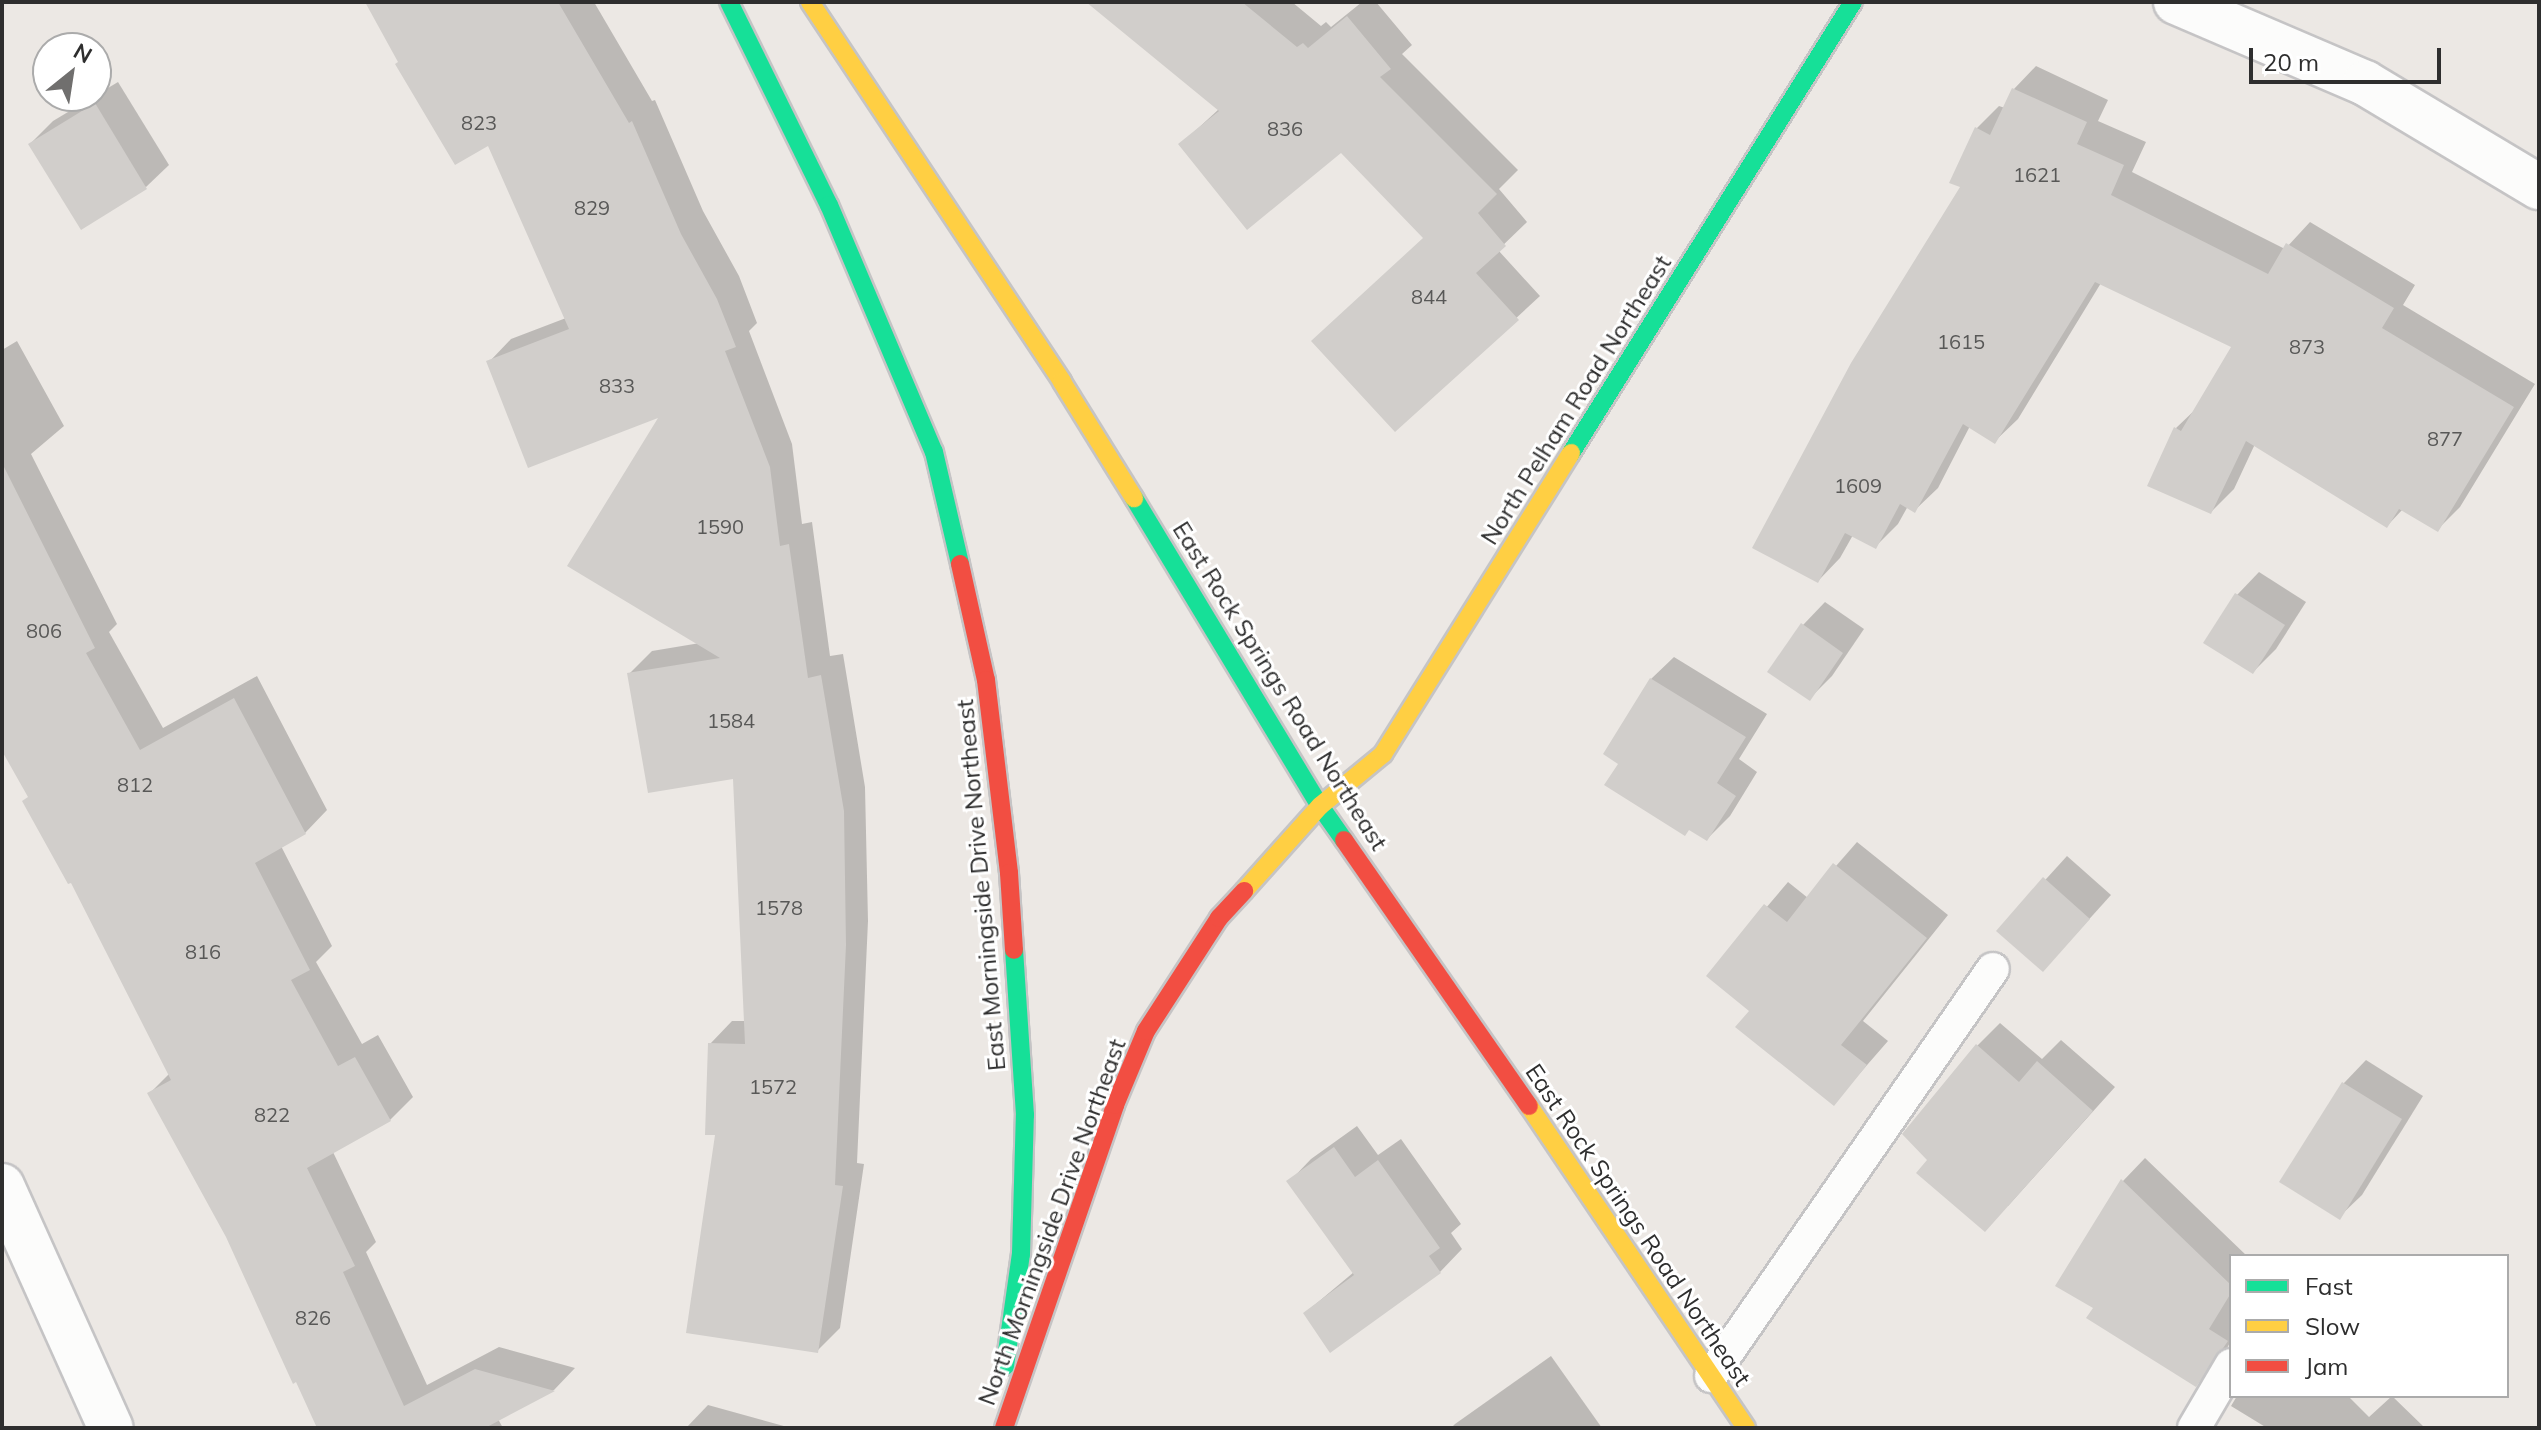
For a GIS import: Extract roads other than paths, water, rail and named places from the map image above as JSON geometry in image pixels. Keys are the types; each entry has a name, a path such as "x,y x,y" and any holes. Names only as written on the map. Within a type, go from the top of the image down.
{"street":[{"name":"East Morningside Drive Northeast","path":"729,2 829,205 934,452 986,680 1009,873 1025,1115 1021,1254 996,1428"},
{"name":"East Rock Springs Road Northeast","path":"810,2 1062,382 1230,652 1320,806 1414,936 1746,1428"},
{"name":"North Pelham Road Northeast","path":"1320,806 1383,754 1853,2"},
{"path":"2176,2 2365,83 2539,187"},
{"name":"North Morningside Drive Northeast","path":"1004,1428 1115,1105 1146,1031 1219,918 1320,806"},
{"path":"2,1186 111,1428"}],"lane":[{"path":"1711,1376 1993,969"},
{"path":"2194,1428 2229,1368"}]}
